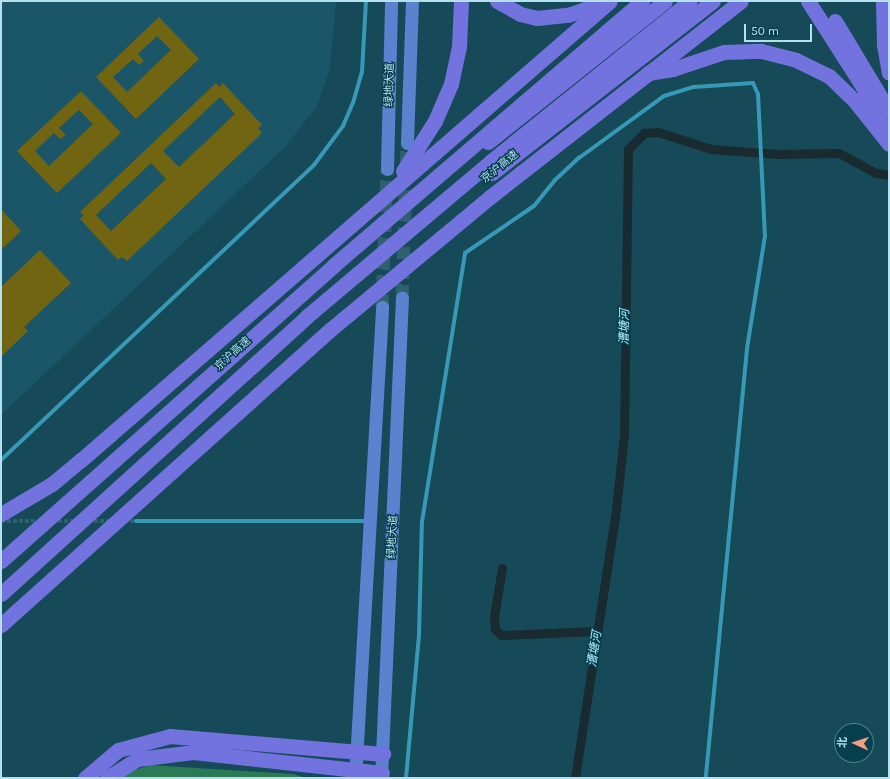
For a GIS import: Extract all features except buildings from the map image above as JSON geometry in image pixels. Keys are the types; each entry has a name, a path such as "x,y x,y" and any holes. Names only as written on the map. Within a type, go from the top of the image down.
{"highway":[{"path":"373,204 416,152 444,104 456,66 461,1"},
{"path":"497,1 520,14 537,18 568,15 609,1"},
{"path":"1,514 52,484 81,460 335,237 609,1"},
{"name":"京沪高速","path":"492,133 642,1"},
{"name":"京沪高速","path":"1,561 52,514 334,265 469,151 665,1"},
{"name":"京沪高速","path":"1,594 69,531 288,335 690,1"},
{"name":"京沪高速","path":"491,167 713,1"},
{"path":"1,625 104,531 129,518 331,329 490,197 741,1"},
{"path":"808,1 863,87 889,138"},
{"path":"820,1 889,111"},
{"path":"883,1 884,45 889,73"},
{"path":"648,73 673,69 724,52 761,51 796,60 839,86 889,144"},
{"path":"85,778 118,750 170,736 383,754"},
{"path":"107,778 137,759 171,752 217,754 355,774 381,776"}],"main road":[{"name":"绿地大道","path":"387,169 391,1"},
{"name":"绿地大道","path":"407,143 412,1"},
{"name":"绿地大道","path":"381,776 402,296"},
{"path":"355,774 382,307"}],"street":[{"path":"1,460 318,160 342,126 353,103 362,72 366,1"},
{"path":"406,778 419,634 422,522 464,253 534,206 554,180 608,135 675,91 753,83 758,94 760,159 765,236 747,349 706,778"},
{"path":"129,518 369,521"}],"shaded area":[{"path":"1,1 336,1 330,69 317,106 286,146 1,415"}],"green space":[{"path":"150,765 293,774 306,778 122,778 123,774"}],"waterway":[{"name":"漕塘河","path":"575,778 615,518 624,435 628,149 644,133 658,132 711,149 777,154 839,153 876,173 889,175"},
{"path":"502,568 494,617 495,629 501,635 596,631"}],"tunnel":[{"path":"402,297 407,143"},
{"path":"382,307 387,169"},
{"path":"1,521 39,521"},
{"path":"52,521 75,521"},
{"path":"88,521 111,521"},
{"path":"124,521 136,521"}]}
